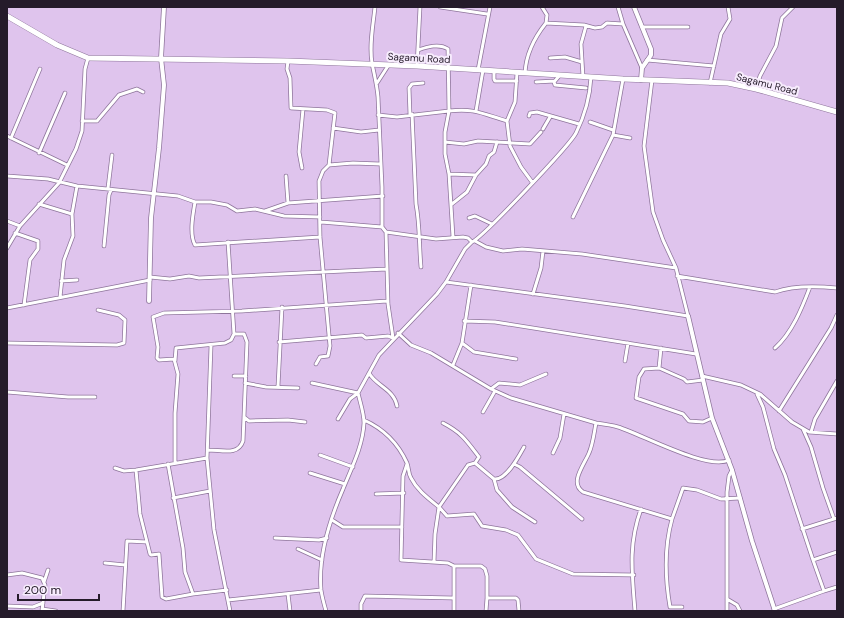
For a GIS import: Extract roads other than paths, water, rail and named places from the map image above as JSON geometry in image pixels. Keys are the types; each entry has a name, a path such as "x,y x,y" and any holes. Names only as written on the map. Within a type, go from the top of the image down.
{"highway":[{"name":"Sagamu Road","path":"7,16 57,45 88,58 288,61 417,66 583,77 728,83 756,89 837,112"}],"street":[{"path":"149,301 151,218 164,85 161,58 164,7"},
{"path":"375,7 371,43 372,65 377,83 380,164 383,196 382,227 386,232 387,301 393,338"},
{"path":"417,66 420,7"},
{"path":"440,7 455,8 487,14"},
{"path":"476,111 481,93 480,70 487,14 490,7"},
{"path":"525,73 529,50 535,36 546,23 547,15 542,7"},
{"path":"618,7 623,24 642,68"},
{"path":"634,7 651,49 651,55 642,68 641,80"},
{"path":"710,83 721,34 730,19 728,7"},
{"path":"756,89 760,76 776,46 782,18 793,7"},
{"path":"546,23 595,28 602,28 607,24 623,24"},
{"path":"583,77 581,44 586,26"},
{"path":"642,27 688,27"},
{"path":"418,50 430,46 447,48 449,111 445,142 452,204 453,237"},
{"path":"550,58 565,57 582,62"},
{"path":"7,248 20,226 58,182 76,150 82,131 85,69 88,58"},
{"path":"647,60 714,66"},
{"path":"288,61 286,69 290,78 290,107 333,111 335,113 329,165 319,178 321,222 320,237 330,338 328,356 320,358 316,364"},
{"path":"377,83 382,78 388,66"},
{"path":"11,138 40,69"},
{"path":"494,71 495,81 517,81"},
{"path":"517,73 514,108 507,122 509,138 511,150 521,168 532,182"},
{"path":"536,82 555,81 560,75"},
{"path":"338,419 350,399 358,393 379,355 446,282 465,249 474,242 561,154 575,134 579,124 590,88 591,77"},
{"path":"573,217 613,135 623,79"},
{"path":"652,80 644,146 654,212 663,240 676,268 712,418 729,460 774,610 837,587"},
{"path":"555,81 555,85 586,88"},
{"path":"421,267 418,236 419,218 416,204 409,88 412,84 423,84"},
{"path":"82,121 97,121 119,95 137,89 143,92"},
{"path":"39,153 65,92"},
{"path":"302,168 299,152 303,109"},
{"path":"378,115 398,117 411,114 466,109 507,122"},
{"path":"529,116 530,114 537,112 550,117 579,124"},
{"path":"445,142 464,144 478,141 530,144 542,131 550,117"},
{"path":"590,122 613,130"},
{"path":"334,128 361,132 379,130"},
{"path":"613,135 630,138"},
{"path":"7,136 39,153 67,165"},
{"path":"504,142 509,138"},
{"path":"452,204 467,192 476,175 486,164 489,156 494,152 497,142"},
{"path":"108,188 112,155"},
{"path":"329,165 353,163 380,164"},
{"path":"449,174 476,175"},
{"path":"7,181 8,176 48,179 76,186 154,193 185,198 195,202 211,202 227,205 237,211 255,209 284,216 320,217"},
{"path":"286,176 288,203"},
{"path":"60,297 64,260 72,236 72,214 76,186"},
{"path":"104,246 109,195 111,190"},
{"path":"265,211 288,203 383,196"},
{"path":"195,202 192,224 194,244 198,245 320,237"},
{"path":"39,204 72,214"},
{"path":"469,218 475,216 492,224"},
{"path":"7,221 20,226"},
{"path":"321,222 382,227"},
{"path":"386,232 436,239 453,237 468,238 486,247 504,251 543,251 623,259 676,268"},
{"path":"15,234 38,241 38,249 30,260 24,305"},
{"path":"175,462 175,413 178,374 175,362 176,348 211,346 228,342 234,334 228,242"},
{"path":"534,294 541,268 543,251"},
{"path":"7,308 150,279 189,276 199,278 387,269"},
{"path":"677,276 775,292 784,289 810,287 837,288"},
{"path":"61,281 77,280"},
{"path":"446,282 626,306 688,316"},
{"path":"453,365 462,343 464,321 471,285"},
{"path":"775,348 785,339 804,303 810,287"},
{"path":"175,362 173,359 159,360 157,358 158,347 153,317 164,313 233,311 387,301"},
{"path":"278,386 282,307"},
{"path":"7,343 124,343 125,320 120,315 98,310"},
{"path":"779,411 831,328 837,315"},
{"path":"464,321 495,322 696,354"},
{"path":"208,450 240,450 243,441 247,342 246,335 234,334"},
{"path":"398,334 411,345 431,353 493,390 510,398 618,428 706,461 729,460"},
{"path":"280,342 362,335 366,338 388,336 393,338"},
{"path":"462,343 474,352 516,359"},
{"path":"624,360 628,343"},
{"path":"211,346 207,458 214,530 230,611"},
{"path":"659,368 661,348"},
{"path":"712,418 703,422 689,421 682,414 636,398 639,377 644,369 659,368 684,379 687,382 702,378 741,386 757,394 802,429 811,432 837,434"},
{"path":"369,373 374,380 385,387 395,397 397,406"},
{"path":"483,412 493,390 499,383 520,384 546,374"},
{"path":"234,376 246,376"},
{"path":"811,432 815,419 837,381"},
{"path":"245,383 266,387 278,386 282,388 298,388"},
{"path":"312,383 358,393"},
{"path":"7,392 68,397 95,397"},
{"path":"326,611 321,590 322,560 332,520 353,467 363,432 364,420 358,393"},
{"path":"757,394 763,408 774,449 785,475 824,591"},
{"path":"553,453 560,438 564,414"},
{"path":"244,416 249,421 288,420 305,422"},
{"path":"364,420 376,426 392,439 407,464 410,477 420,492 439,507 447,516 474,514 482,526 506,530 518,535 536,559 573,574 634,575"},
{"path":"434,562 435,534 439,507 468,465 476,463 479,457 458,431 443,423"},
{"path":"596,423 589,453 579,474 577,484 579,489 584,492 672,519"},
{"path":"802,429 811,447 823,488 836,518 802,529"},
{"path":"494,479 498,480 504,475 514,464 524,447"},
{"path":"320,455 353,467"},
{"path":"115,468 124,471 136,470 175,462 207,458"},
{"path":"476,463 494,479 497,490 512,507 535,522"},
{"path":"168,464 183,548 185,572 193,594"},
{"path":"407,464 403,476 404,494 401,560 448,563 454,566 481,566 485,569 487,576 486,611"},
{"path":"514,464 520,467 565,503 582,519"},
{"path":"136,470 140,514 150,555 159,554 162,597 166,598 227,590"},
{"path":"727,611 727,499 729,476 732,470"},
{"path":"310,473 345,484"},
{"path":"682,607 670,607 666,547 672,519 683,488 697,490 717,498 740,498"},
{"path":"173,498 210,491"},
{"path":"376,494 404,494"},
{"path":"635,611 634,575 631,562 634,529 641,509"},
{"path":"332,520 343,527 402,527"},
{"path":"275,538 319,540 327,538"},
{"path":"122,611 127,541 147,542"},
{"path":"298,549 322,560"},
{"path":"813,560 837,552"},
{"path":"105,563 125,565"},
{"path":"454,566 454,611"},
{"path":"48,570 44,582 42,610 56,611"},
{"path":"7,575 22,573 42,578 44,582"},
{"path":"228,600 321,590"},
{"path":"288,594 290,611"},
{"path":"361,611 361,604 365,596 453,598"},
{"path":"487,598 516,598 518,600 519,611"},
{"path":"727,599 737,605 740,611"},
{"path":"7,606 33,607 43,604"}]}
